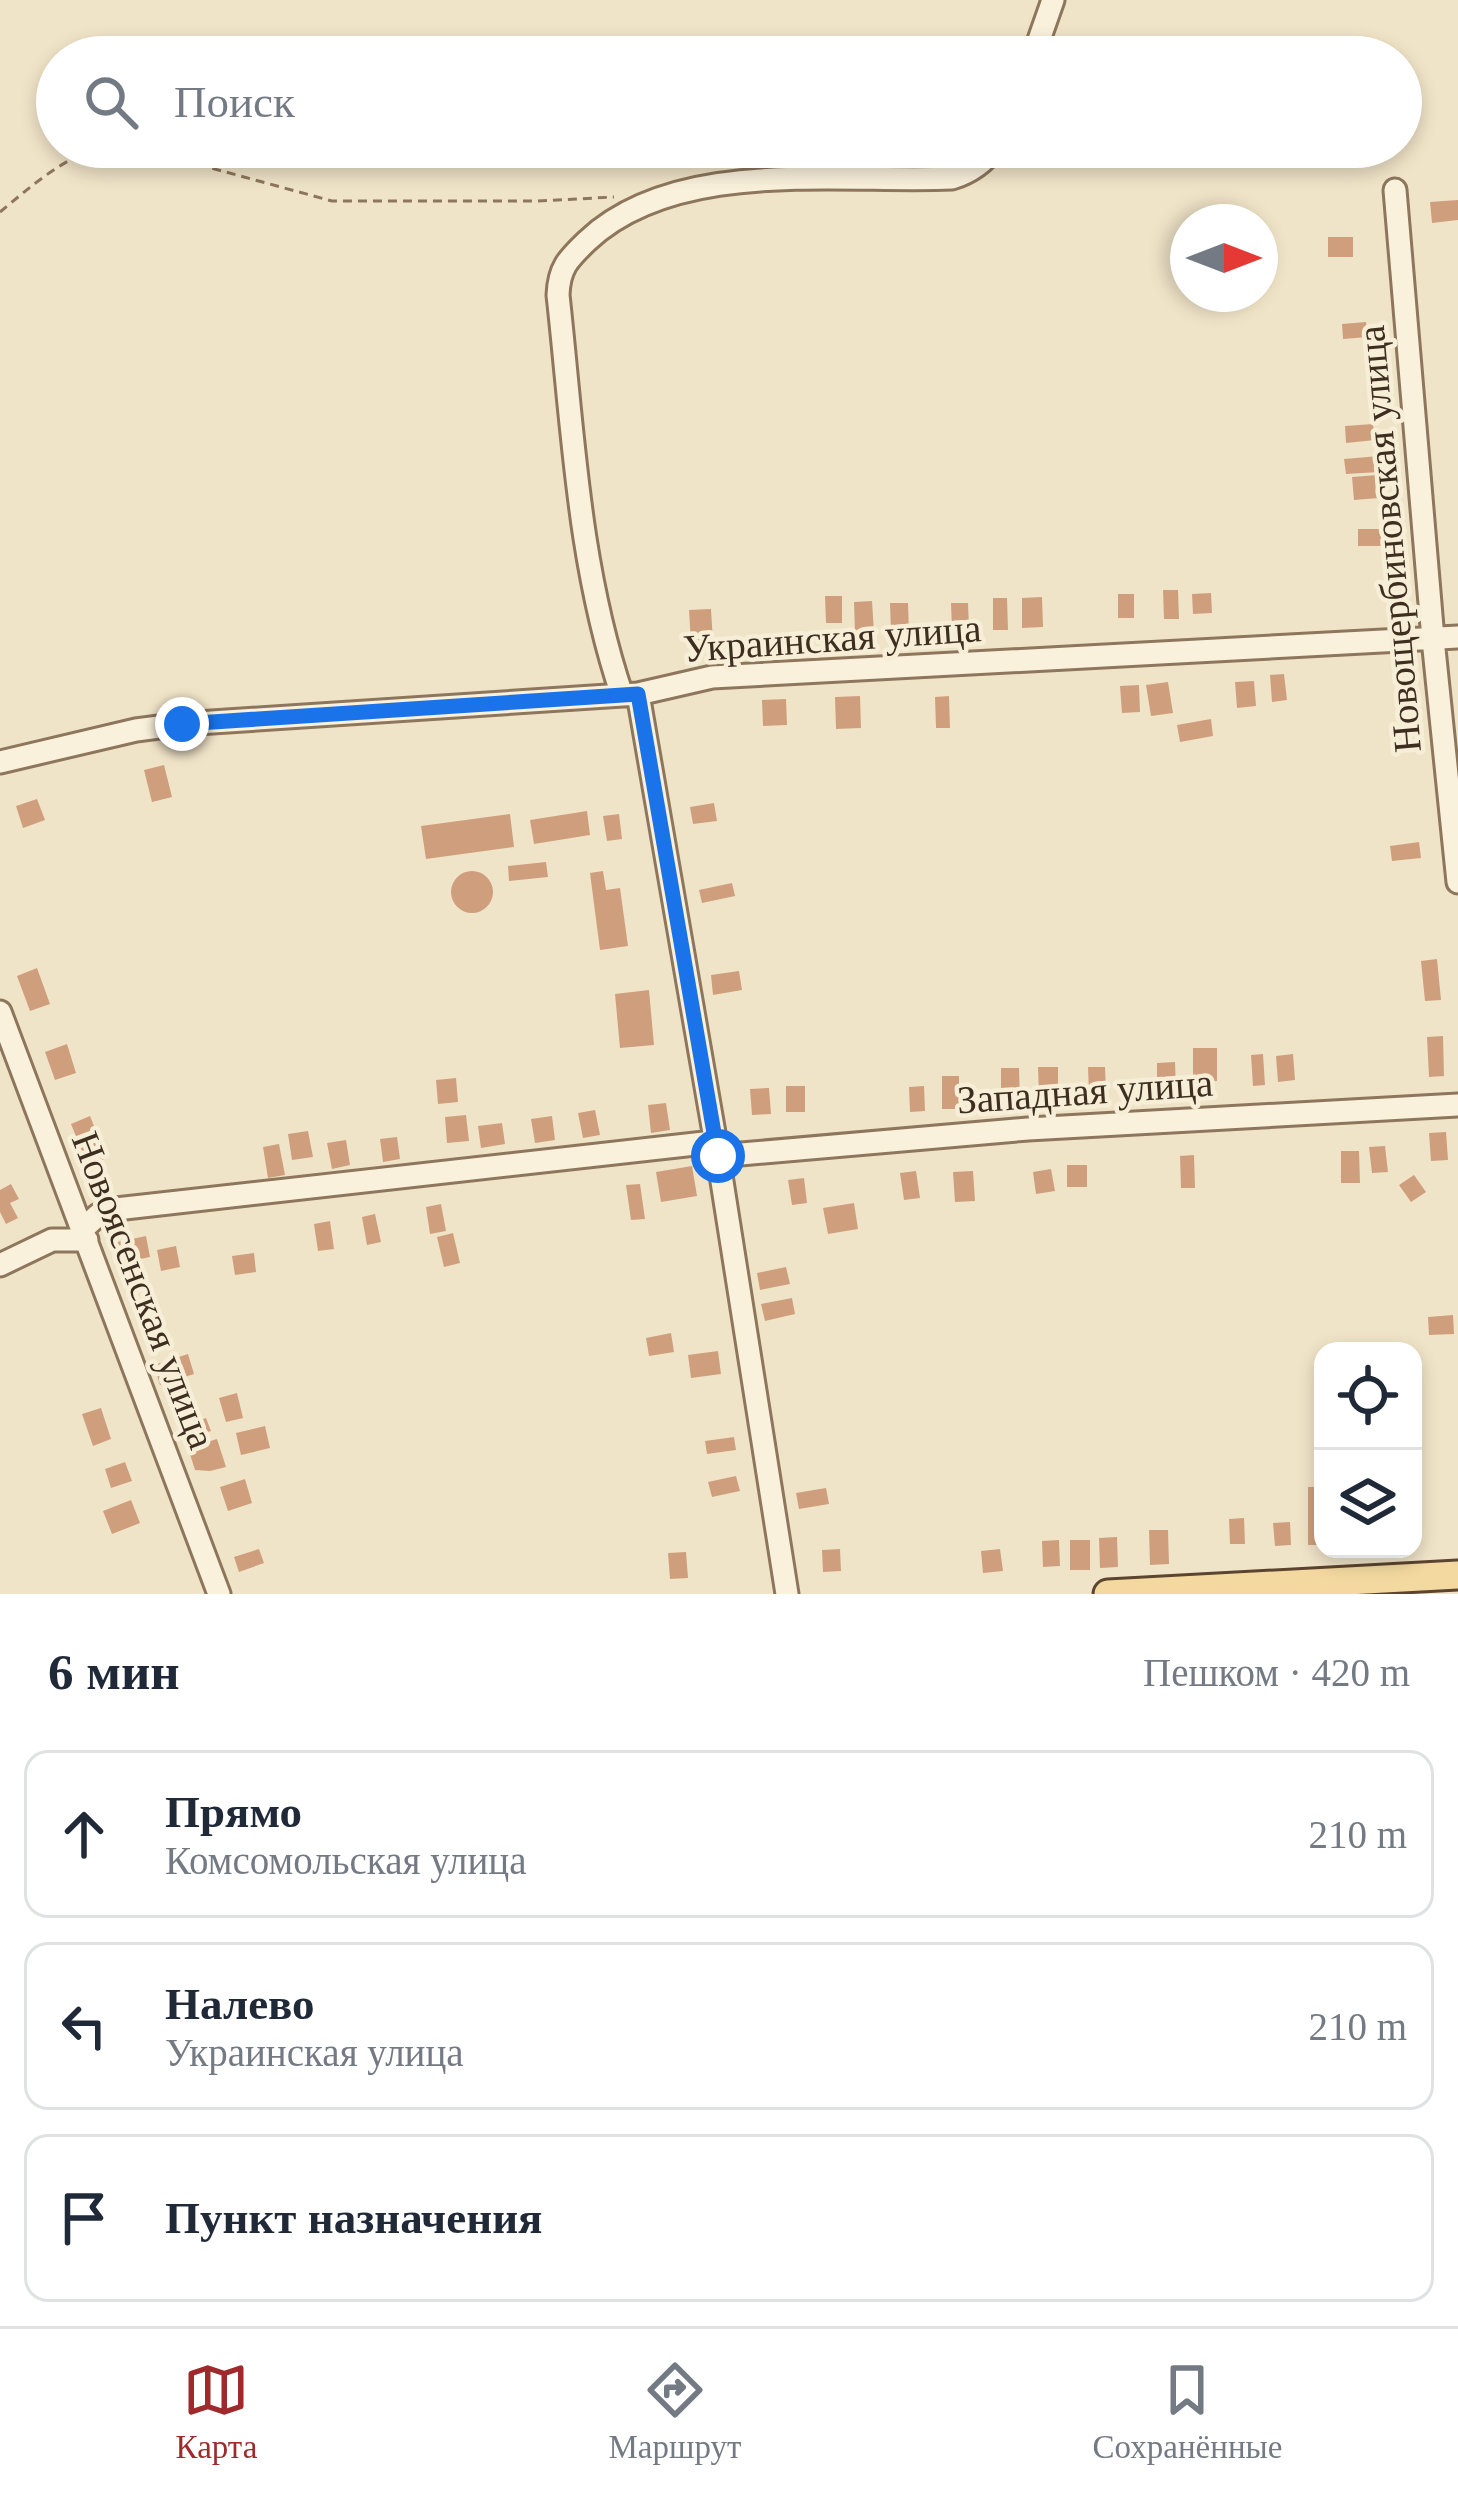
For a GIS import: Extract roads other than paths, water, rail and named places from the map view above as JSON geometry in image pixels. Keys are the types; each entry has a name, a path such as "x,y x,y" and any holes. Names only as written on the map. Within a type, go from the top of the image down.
{"main road":[{"path":"1108,1594 1458,1576"}],"street":[{"path":"1041,36 1053,0"},
{"path":"787,1594 716,1149 630,695 606,647 580,515 559,277 569,258 608,223 683,192 813,176 952,178 974,168"},
{"name":"Новощербиновская улица","path":"1395,190 1432,639 1458,882"},
{"name":"Украинская улица","path":"0,762 182,724 630,695 712,677 1458,637"},
{"name":"Новоясенская улица","path":"0,1012 219,1594"},
{"name":"Западная улица","path":"0,1265 52,1240 85,1234 98,1214 116,1209 716,1149 1458,1105"}]}
